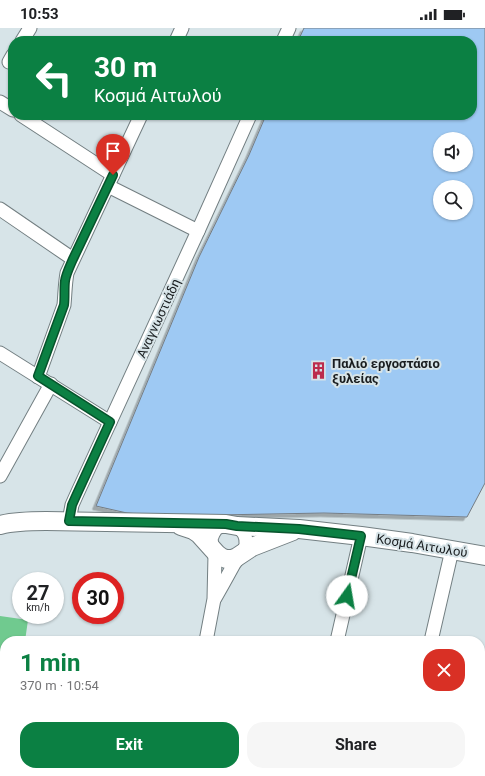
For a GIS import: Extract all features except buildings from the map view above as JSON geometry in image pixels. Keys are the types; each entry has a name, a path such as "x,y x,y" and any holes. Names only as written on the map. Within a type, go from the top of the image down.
{"street":[{"path":"28,120 110,181 198,231"},
{"path":"38,376 64,305 67,273 139,120"},
{"name":"Αναγνωστιάδη","path":"69,521 72,505 76,496 248,120"},
{"path":"0,209 73,259"},
{"path":"0,353 110,422"},
{"path":"0,476 51,384"},
{"name":"Κοσμά Αιτωλού","path":"0,525 25,521 69,521 231,525 299,529 412,543 485,556"},
{"path":"174,524 193,530 217,554 226,559 237,557 252,547 299,529"},
{"path":"207,636 214,599 215,560 212,545 213,534 216,529 221,526 231,525 244,534 246,544 214,599"},
{"path":"338,636 361,536"},
{"path":"432,636 452,550"}],"green space":[{"path":"0,616 12,618 12,624 27,624 26,636 0,636"}],"place":[{"name":"Παλιό εργοστάσιο ξυλείας","path":"319,370"}],"route":[{"path":"113,175 67,273 64,305 38,376 110,422 72,505 69,521 226,524 237,526 299,529 361,536 347,596"}]}
